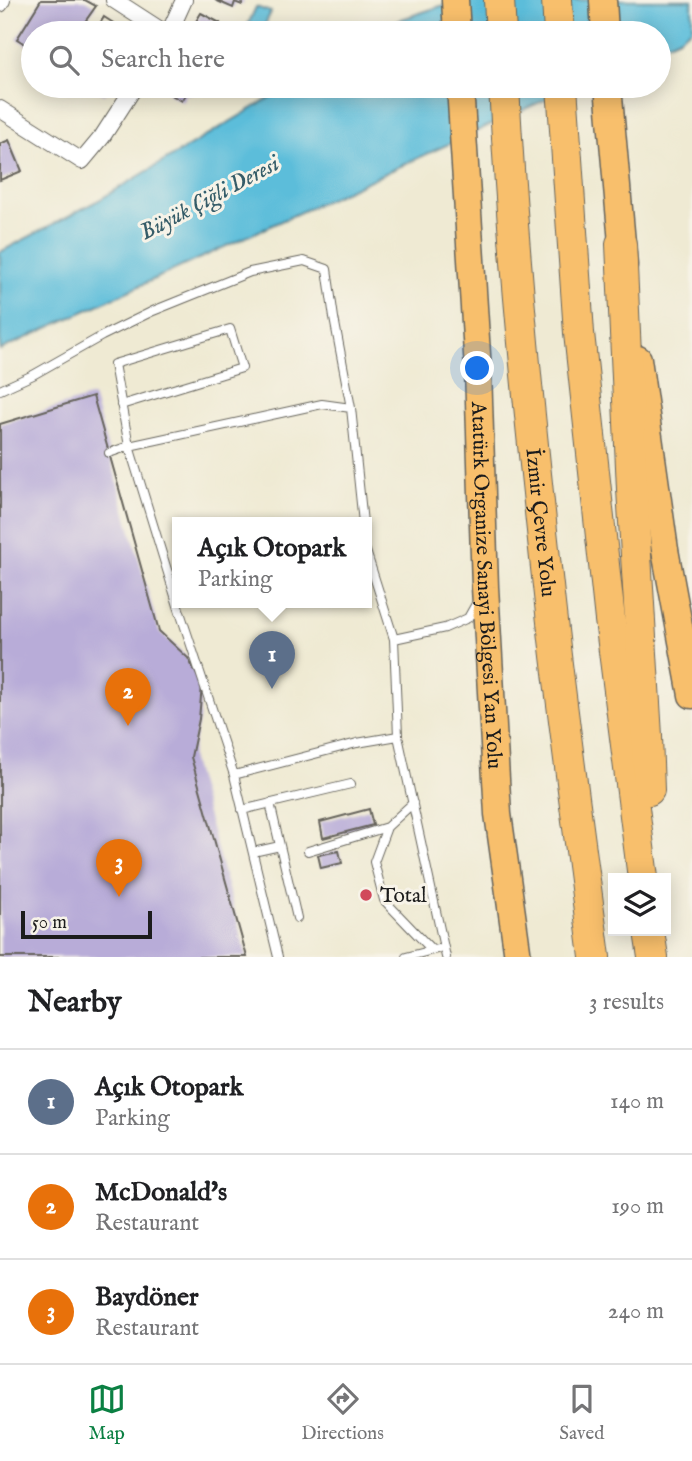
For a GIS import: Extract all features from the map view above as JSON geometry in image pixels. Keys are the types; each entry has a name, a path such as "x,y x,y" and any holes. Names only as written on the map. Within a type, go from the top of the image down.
{"highway":[{"path":"499,0 500,21"},
{"path":"557,0 558,21"},
{"name":"İzmir Çevre Yolu","path":"505,98 523,337 550,606 596,957"},
{"path":"563,98 579,333 610,620 641,873"},
{"path":"621,244 647,736 649,873"},
{"path":"650,936 653,957"}],"main road":[{"path":"455,0 456,21"},
{"path":"603,0 604,21"},
{"name":"Atatürk Organize Sanayi Bölgesi Yan Yolu","path":"461,98 478,370 485,587 498,814 518,957"},
{"path":"609,98 621,244 665,550 692,695"}],"street":[{"path":"114,0 148,21"},
{"path":"173,21 184,0"},
{"path":"0,109 82,161 102,137 127,98"}],"lane":[{"path":"0,390 33,375 102,336 250,272 304,261 327,269 351,408 362,517"},
{"path":"121,405 242,369 230,329 114,364 121,405 129,446 172,586"},
{"path":"109,453 129,446 322,404 351,408"},
{"path":"372,570 394,639 398,736 445,953 432,950 406,957"},
{"path":"394,639 445,628 468,618 485,587"},
{"path":"179,608 234,775 278,957"},
{"path":"234,775 356,743 398,736"},
{"path":"242,810 351,783"},
{"path":"270,803 297,918"},
{"path":"308,851 387,827 413,803"},
{"path":"387,827 374,862 384,900 432,950"},
{"path":"253,852 280,846"}],"water":[{"path":"459,0 692,0 692,28 671,42 671,21 399,21"},
{"path":"256,7 271,12 267,21 250,21"},
{"name":"Büyük Çiğli Deresi","path":"270,98 549,98 0,350 0,252 99,200"}],"building":[{"path":"41,0 85,0 96,6 85,21 28,21"},
{"path":"215,0 244,0 242,5 235,2 233,8"},
{"path":"201,13 216,21 196,21"},
{"path":"9,140 22,171 0,180 0,144"},
{"path":"93,396 159,631 188,658 202,685 199,719 191,757 247,957 0,957 0,424"},
{"path":"369,809 373,825 323,838 320,822"},
{"path":"339,851 342,863 321,868 318,855"}],"place":[{"name":"Açık Otopark","path":"272,689"},
{"name":"McDonald's","path":"128,726"},
{"name":"Total","path":"366,895"},
{"name":"Baydöner","path":"119,897"}]}
